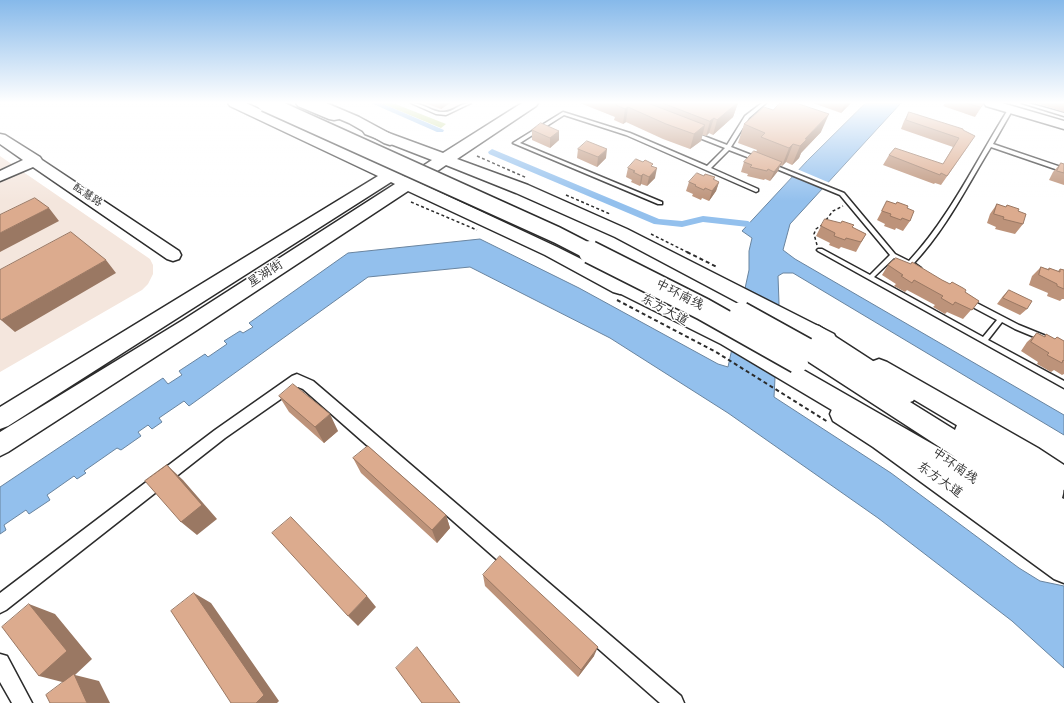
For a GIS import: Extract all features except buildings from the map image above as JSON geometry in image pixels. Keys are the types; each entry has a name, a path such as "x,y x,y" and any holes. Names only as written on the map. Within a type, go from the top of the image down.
{"highway":[{"name":"中环南线","path":"338,136 557,235 703,309 801,356 910,414 1064,514"},
{"name":"中环南线","path":"362,136 566,225 713,298 801,356 975,482 1064,542"},
{"path":"382,136 390,140"},
{"path":"604,277 729,338 975,482"},
{"path":"801,356 940,417 1013,462 1064,497"}],"main road":[{"name":"东方大道","path":"304,136 604,277 725,344 801,356 898,378 1030,456 1064,479"},
{"name":"东方大道","path":"380,136 522,189 621,233 786,318 801,356 881,440 1064,569"},
{"name":"星湖街","path":"435,157 464,136"},
{"name":"星湖街","path":"0,419 473,136"},
{"name":"星湖街","path":"0,445 190,325 398,180"}],"street":[{"name":"酝慧路","path":"0,138 35,160 173,255"},
{"path":"0,177 35,160"},
{"path":"0,604 220,434 296,380 308,384 674,703"},
{"path":"0,663 22,703"}],"lane":[{"path":"527,136 516,143 660,203"},
{"path":"632,136 756,190"},
{"path":"698,136 842,194 893,254 911,263 922,271"},
{"path":"708,168 728,148 735,136"},
{"path":"911,263 923,250 950,211 996,136"},
{"path":"991,145 1064,170"},
{"path":"820,250 1064,385"},
{"path":"870,278 893,254"},
{"path":"964,299 1001,320 1050,340"},
{"path":"984,341 1001,320"}],"path":[{"path":"411,202 479,231"},
{"path":"820,250 813,238 816,228 823,224 833,210 850,204"},
{"path":"614,298 716,352 833,426"}],"shaded area":[{"path":"0,156 150,259 153,265 153,274 148,284 142,290 0,372"}],"water":[{"path":"833,136 871,136 790,224 783,250 795,259 1064,415 1064,435 793,273 783,273 778,276 779,303 774,397 891,473 1019,568 1040,581 1064,586 1064,668 1012,621 878,518 728,413 610,338 470,267 368,277 189,406 184,401 159,418 162,422 152,429 148,425 138,432 141,436 121,450 117,448 84,471 86,473 77,479 74,476 47,495 50,500 29,514 26,510 4,525 6,530 0,534 0,487 163,378 168,384 182,375 179,371 205,354 208,357 227,344 224,341 240,331 243,333 253,327 249,323 348,253 480,239 579,288 718,364 728,367 749,270 749,251 752,238 742,231"}],"pier":[{"path":"797,169 830,183 825,189 791,175"}],"waterway":[{"path":"492,152 657,222 682,224 703,219 748,224"}]}
